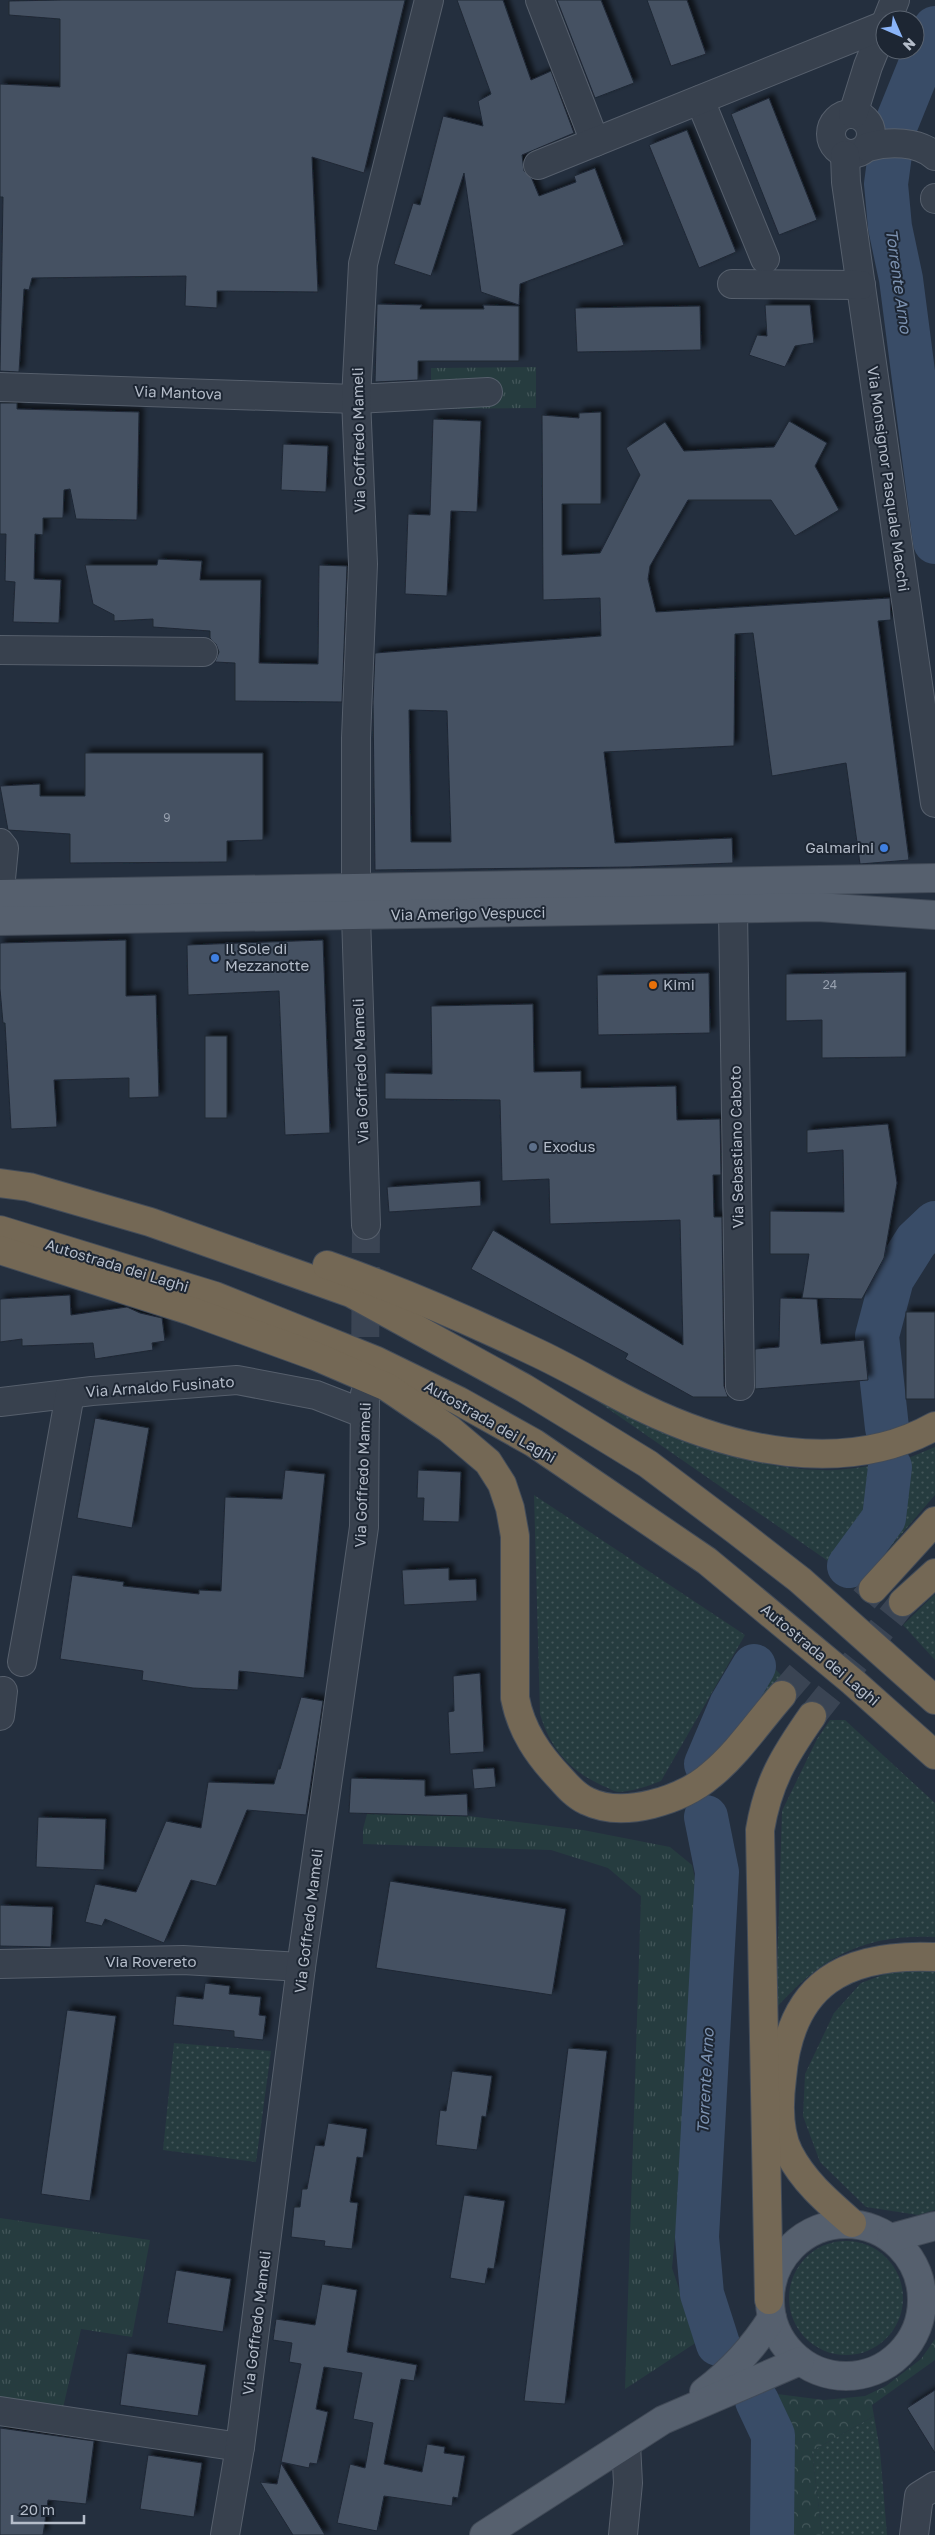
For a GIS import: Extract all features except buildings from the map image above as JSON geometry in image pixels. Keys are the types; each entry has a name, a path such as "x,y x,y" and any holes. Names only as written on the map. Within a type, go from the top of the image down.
{"highway":[{"path":"0,1183 29,1187 150,1222 328,1265 388,1288 526,1348 671,1420 747,1446 815,1453 868,1450 910,1438 935,1426"},
{"path":"150,1222 351,1293 587,1425 648,1464 792,1574 935,1700"},
{"name":"Autostrada dei Laghi","path":"0,1230 215,1296 377,1361 467,1406 534,1443 707,1561 853,1682 935,1755"},
{"path":"0,1250 191,1311 315,1356 395,1392 449,1429 488,1462 502,1484 510,1508 515,1536 515,1698 518,1717 528,1738 551,1769 586,1801 602,1805 634,1807 651,1804 688,1791 713,1774 782,1695"},
{"path":"873,1589 934,1522"},
{"path":"903,1602 935,1573"},
{"path":"770,2309 760,1830 765,1803 773,1778 812,1716"},
{"path":"852,2223 809,2182 789,2152 784,2140 781,2085 783,2058 790,2032 810,1997 827,1981 844,1969 888,1957 935,1957"}],"main road":[{"name":"Via Amerigo Vespucci","path":"0,894 935,878"},
{"name":"Via Amerigo Vespucci","path":"0,921 818,907 935,915"},
{"path":"484,2535 673,2415 735,2366 754,2347 770,2309 771,2282 778,2265 788,2250 801,2238 817,2229 834,2224 852,2223 866,2226 891,2238 902,2247 914,2266 921,2287 929,2291 912,2337 901,2352 887,2364 870,2372 843,2376 816,2370 800,2361 782,2342 770,2309"},
{"path":"891,2238 935,2226"},
{"path":"673,2415 800,2361"}],"street":[{"name":"Via Goffredo Mameli","path":"356,888 356,738 363,564 356,399 363,264 429,0"},
{"path":"540,0 595,142"},
{"name":"Via Monsignor Pasquale Macchi","path":"538,165 875,28"},
{"name":"Via Monsignor Pasquale Macchi","path":"875,49 868,66 866,136 846,182 935,803"},
{"path":"700,100 765,259"},
{"path":"866,136 920,136 935,156"},
{"path":"732,284 861,284"},
{"name":"Via Mantova","path":"0,387 356,399 488,392"},
{"path":"0,650 203,652"},
{"path":"0,843 4,848 0,889"},
{"name":"Via Sebastiano Caboto","path":"733,909 740,1386"},
{"name":"Via Goffredo Mameli","path":"356,916 366,1225"},
{"name":"Via Arnaldo Fusinato","path":"0,1402 237,1380 365,1404"},
{"name":"Via Arnaldo Fusinato","path":"22,1662 70,1394"},
{"name":"Via Goffredo Mameli","path":"225,2535 240,2447 302,1967 364,1527 365,1404"},
{"name":"Via Rovereto","path":"0,1964 183,1960 302,1967"},
{"path":"0,2411 240,2447"},
{"path":"624,2535 628,2483 626,2444"},
{"path":"914,2535 919,2496 935,2486"}],"green space":[{"path":"536,367 536,408 431,409 431,368"},
{"path":"597,1401 707,1447 764,1463 793,1468 829,1470 869,1466 873,1486 867,1507 828,1561"},
{"path":"935,1447 935,1495 856,1587 853,1582 901,1514 906,1459"},
{"path":"534,1495 745,1635 661,1781 619,1792 601,1785 579,1772 562,1757 544,1726 540,1714"},
{"path":"935,1594 935,1660 903,1625"},
{"path":"771,1665 783,1677 716,1756 751,1685"},
{"path":"830,1720 845,1720 935,1803 935,1937 910,1937 887,1940 866,1944 846,1952 828,1962 811,1975 776,2008 782,1811 817,1739"},
{"path":"367,1814 468,1816 583,1830 670,1847 692,1865 699,1897 699,1990 672,2268 697,2342 625,2389 641,1896 608,1868 551,1850 363,1844 363,1829"},
{"path":"935,1969 935,2210 918,2215 866,2207 820,2162 803,2116 805,2074 834,2013 861,1983 896,1970"},
{"path":"174,2043 271,2051 256,2162 163,2150"},
{"path":"0,2218 150,2240 132,2337 81,2329 63,2408 0,2400"},
{"path":"846,2241 868,2245 886,2258 899,2276 903,2298 899,2320 886,2338 868,2351 846,2355 824,2351 806,2338 793,2320 789,2298 793,2276 806,2258 824,2245"},
{"path":"935,2339 935,2360 872,2405 874,2416 812,2451 822,2535 791,2535 794,2524 777,2394 824,2400 865,2396 886,2386 921,2359"},
{"path":"874,2416 880,2451 887,2535 822,2535 812,2451"}],"waterway":[{"name":"Torrente Arno","path":"935,28 893,132 886,184 890,227 901,279 935,542"},
{"name":"Torrente Arno","path":"887,1428 877,1336 892,1279 916,1241 935,1223"},
{"name":"Torrente Arno","path":"849,1566 884,1518 890,1467"},
{"name":"Torrente Arno","path":"706,1764 731,1705 754,1666"},
{"name":"Torrente Arno","path":"706,1817 717,1872 697,2237 702,2294 718,2344"},
{"name":"Torrente Arno","path":"757,2401 773,2435 772,2535"}],"tunnel":[{"path":"365,1379 366,1225"},
{"path":"782,1695 873,1589"},
{"path":"812,1716 903,1602"}],"place":[{"name":"Galmarini","path":"884,848"},
{"name":"Il Sole di Mezzanotte","path":"215,958"},
{"name":"Kimi","path":"653,985"},
{"name":"Exodus","path":"533,1147"}]}
